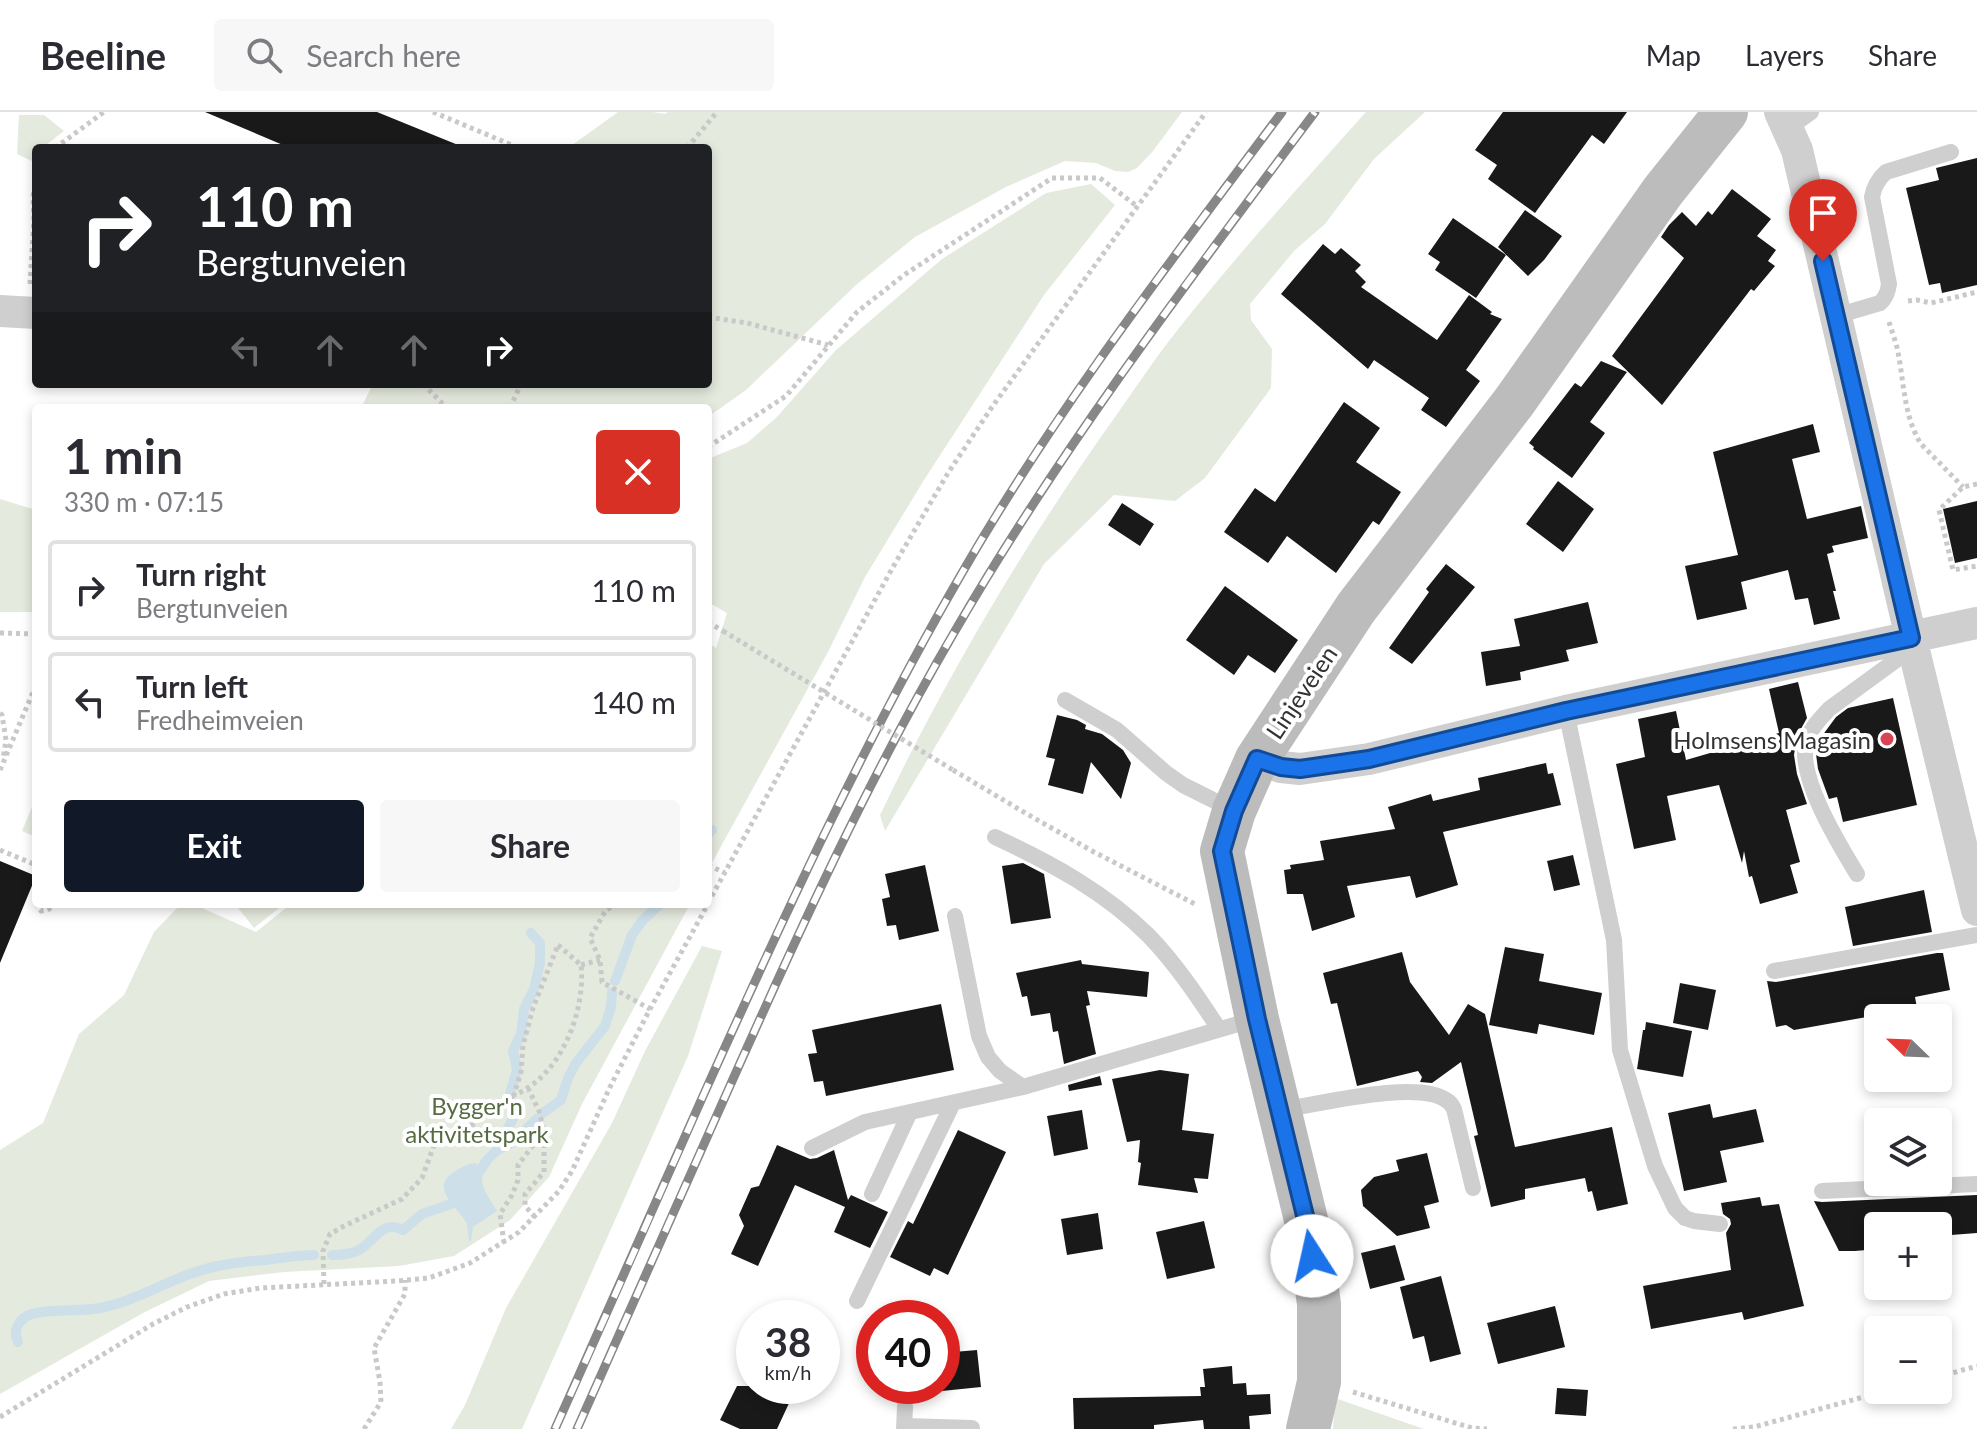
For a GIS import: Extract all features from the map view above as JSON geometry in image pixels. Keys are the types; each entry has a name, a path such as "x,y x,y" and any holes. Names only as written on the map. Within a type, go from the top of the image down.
{"street":[{"name":"Linjeveien","path":"1308,1429 1319,1382 1319,1304 1309,1232 1279,1111 1238,1024 1235,914 1222,851 1234,811 1257,759 1356,608 1514,402 1663,191 1726,112"},
{"path":"1793,117 1797,150 1977,910"},
{"path":"1257,759 1300,769 1333,766 1566,711 1912,643 1977,623"}],"lane":[{"path":"1836,316 1885,299 1889,284 1873,204 1873,189 1879,179 1886,172 1951,152"},
{"path":"1857,874 1816,799 1804,751 1806,741 1829,709 1912,643"},
{"path":"1065,700 1117,730 1183,785 1234,811"},
{"path":"1566,711 1614,940 1620,1050 1646,1137 1655,1166 1675,1208 1685,1218 1720,1224"},
{"path":"995,837 1052,864 1125,914 1238,1024"},
{"path":"955,916 979,1036 988,1057 1000,1071 1023,1087"},
{"path":"1774,971 1977,935"},
{"path":"812,1148 865,1122 1023,1087 1238,1024"},
{"path":"1279,1111 1406,1091 1433,1094 1449,1101 1454,1109 1473,1188"},
{"path":"857,1300 953,1103"},
{"path":"872,1194 910,1112"},
{"path":"1822,1191 1977,1184"},
{"path":"905,1407 904,1428 972,1428"}],"path":[{"path":"60,144 104,112"},
{"path":"433,112 509,144"},
{"path":"690,144 717,112"},
{"path":"712,897 948,473 992,407 1206,112"},
{"path":"712,444 786,396 857,312 904,275 1052,178 1100,178 1138,207"},
{"path":"21,313 32,261"},
{"path":"1917,300 1931,303 1977,292"},
{"path":"1880,303 1897,350 1916,435 1963,487"},
{"path":"712,318 747,323 828,345"},
{"path":"427,388 443,404"},
{"path":"1977,484 1963,487 1939,510 1953,570 1977,566"},
{"path":"712,624 1027,814 1184,900 1212,911 1235,914"},
{"path":"0,633 32,634"},
{"path":"0,768 32,694"},
{"path":"0,713 6,740 0,768"},
{"path":"0,850 32,863"},
{"path":"712,867 725,873"},
{"path":"610,908 590,938 600,960 602,982 650,1009"},
{"path":"0,1417 153,1324 187,1307 224,1294 429,1278 470,1263 504,1243 535,1217 559,1191 579,1159 610,1087 706,908"},
{"path":"324,1284 323,1251 330,1234 402,1199 422,1178 434,1145 444,1133 461,1132 514,1095 529,1090 547,1074 565,1043 579,1006 583,983 581,965 558,945 533,1008 514,1095"},
{"path":"581,965 600,960"},
{"path":"529,1090 544,1131 544,1172 525,1194 525,1206 535,1217"},
{"path":"504,1243 500,1214 518,1180 518,1165 544,1131"},
{"path":"364,1429 381,1402 374,1348 405,1294 405,1280"},
{"path":"1952,1373 1977,1366"},
{"path":"1319,1382 1472,1428 1487,1429"},
{"path":"1733,1429 1754,1427 1864,1397"}],"green space":[{"path":"618,112 1182,112 1137,168 1128,172 1115,171 1096,163 1065,161 1006,187 915,237 856,285 746,390 712,414 712,404 363,404 371,388 712,388 712,144 574,144"},
{"path":"1366,112 1425,112 1374,159 1325,224 1294,251 1250,304 1251,320 1272,349 1271,388 1205,478 1175,501 1114,495 1044,564 885,831 880,815 906,762 991,607 1053,507 1150,366 1193,311"},
{"path":"19,115 44,115 64,131 47,144 32,144 32,161 17,154"},
{"path":"1091,184 1115,205 1044,295 924,480 865,577 828,652 712,863 712,646 716,648 727,613 712,604 712,457 747,443 776,418 836,350 942,259 1046,193"},
{"path":"0,499 32,509 32,612 0,612"},
{"path":"32,807 32,835 22,831"},
{"name":"Bygger'n aktivitetspark","path":"177,908 202,908 256,932 286,908 688,908 582,1104 549,1177 510,1220 454,1256 399,1266 284,1272 209,1281 143,1313 0,1394 0,1150 43,1123 79,1034 124,995 154,932"},
{"path":"238,908 279,908 254,928"},
{"path":"702,946 722,951 688,1056 522,1429 451,1429 465,1405 506,1308 612,1123 645,1051"},
{"path":"1335,1398 1424,1429 1333,1429"}],"water":[{"path":"475,1163 481,1166 482,1183 497,1211 473,1227 469,1241 466,1222 448,1198 444,1186 451,1174"}],"building":[{"path":"205,112 377,112 456,144 281,144"},
{"path":"1503,112 1627,112 1604,144 1592,135 1535,213 1488,179 1497,165 1475,150"},
{"path":"1977,158 1977,285 1942,293 1940,283 1929,285 1906,188 1939,180 1936,168"},
{"path":"1732,189 1771,219 1757,236 1776,250 1768,261 1775,266 1754,291 1751,289 1662,405 1612,356 1684,258 1661,237 1669,225 1682,212 1696,226 1708,211 1712,215"},
{"path":"1525,210 1562,236 1528,276 1498,247"},
{"path":"1453,218 1506,255 1476,298 1435,270 1440,262 1428,254"},
{"path":"1323,244 1335,254 1341,248 1361,265 1355,271 1366,282 1361,287 1437,340 1469,295 1492,312 1490,314 1502,319 1466,370 1480,381 1446,427 1421,410 1429,398 1374,360 1368,369 1281,294"},
{"path":"1601,361 1627,372 1590,422 1605,433 1572,478 1529,443 1575,383 1581,387"},
{"path":"1344,402 1380,428 1356,462 1401,492 1379,525 1373,521 1336,573 1287,536 1268,563 1224,532 1255,488 1275,502"},
{"path":"1813,424 1820,452 1792,459 1807,519 1861,506 1868,538 1832,546 1834,552 1827,554 1840,619 1814,625 1808,598 1795,600 1788,570 1741,582 1747,609 1697,620 1685,566 1738,555 1713,452"},
{"path":"1558,481 1594,509 1563,552 1526,524"},
{"path":"1977,501 1977,558 1955,563 1943,509"},
{"path":"1122,503 1154,524 1140,546 1108,525"},
{"path":"1446,564 1475,587 1412,664 1389,648 1429,592 1426,589"},
{"path":"1225,586 1298,640 1275,673 1248,655 1234,675 1186,640"},
{"path":"1588,602 1598,643 1566,650 1569,661 1520,672 1521,680 1486,686 1481,652 1520,646 1514,619"},
{"path":"1798,682 1807,718 1797,736 1794,755 1807,804 1786,810 1800,862 1790,865 1798,893 1760,904 1752,876 1749,877 1744,851 1742,863 1719,785 1667,796 1676,840 1634,849 1616,764 1645,757 1638,719 1676,711 1686,760 1779,733 1769,689"},
{"path":"1893,698 1917,805 1843,822 1837,797 1829,799 1818,769 1816,754 1819,740 1836,717 1848,708"},
{"path":"1057,715 1077,720 1086,725 1085,729 1102,734 1123,750 1131,763 1121,799 1091,762 1083,794 1048,785 1055,759 1046,757"},
{"path":"1546,763 1548,774 1553,773 1561,805 1443,832 1458,885 1416,898 1410,876 1347,886 1355,917 1312,931 1303,894 1287,894 1284,870 1291,869 1290,865 1324,860 1320,841 1395,829 1388,807 1431,794 1433,801 1480,790 1478,778"},
{"path":"1573,855 1580,885 1554,891 1547,861"},
{"path":"0,861 32,874 32,886 0,963"},
{"path":"1023,863 1044,874 1051,918 1011,924 1002,866"},
{"path":"925,865 939,931 899,940 896,925 887,926 882,899 890,897 885,874"},
{"path":"1924,890 1932,932 1853,946 1845,907"},
{"path":"1505,947 1544,954 1539,981 1602,993 1594,1035 1539,1024 1537,1034 1489,1025"},
{"path":"1402,952 1410,982 1449,1035 1468,1004 1485,1014 1515,1147 1612,1127 1628,1204 1597,1211 1585,1178 1525,1189 1525,1199 1491,1207 1461,1062 1432,1083 1420,1082 1422,1077 1418,1071 1357,1086 1337,1003 1331,1004 1323,973"},
{"path":"1943,953 1950,990 1915,997 1916,1004 1864,1004 1864,1017 1794,1030 1786,1025 1776,1027 1767,981 1776,982"},
{"path":"1081,960 1082,964 1149,972 1147,997 1087,991 1090,1005 1086,1006 1096,1054 1064,1064 1058,1031 1053,1032 1050,1013 1031,1016 1027,996 1022,997 1016,973"},
{"path":"1680,983 1716,990 1708,1030 1673,1023"},
{"path":"941,1004 954,1070 826,1096 823,1081 814,1082 808,1054 817,1053 812,1030"},
{"path":"1646,1022 1692,1031 1683,1077 1637,1069"},
{"path":"1160,1070 1189,1074 1182,1130 1214,1134 1208,1179 1194,1178 1198,1193 1138,1185 1140,1140 1127,1142 1112,1079"},
{"path":"1100,1076 1102,1085 1069,1091 1068,1085"},
{"path":"1710,1104 1713,1118 1756,1109 1764,1142 1720,1151 1727,1182 1684,1191 1668,1113"},
{"path":"1082,1110 1088,1149 1054,1156 1047,1116"},
{"path":"958,1130 1006,1152 948,1275 934,1268 930,1276 890,1257 908,1221 913,1224"},
{"path":"777,1145 810,1159 834,1150 848,1200 851,1195 888,1212 870,1248 834,1232 845,1207 795,1185 758,1266 731,1254 744,1226 739,1215 751,1188 759,1186"},
{"path":"1427,1153 1439,1202 1424,1206 1430,1228 1397,1236 1363,1206 1361,1190 1374,1177 1399,1171 1396,1160"},
{"path":"1977,1195 1977,1233 1952,1235 1952,1212 1864,1212 1864,1250 1839,1251 1814,1201"},
{"path":"1760,1197 1762,1206 1779,1204 1804,1306 1744,1320 1742,1312 1651,1329 1643,1286 1731,1270 1726,1233 1731,1224 1723,1214 1721,1203"},
{"path":"1098,1213 1103,1249 1067,1255 1061,1219"},
{"path":"1204,1221 1215,1268 1167,1279 1156,1232"},
{"path":"1395,1245 1405,1280 1370,1289 1361,1253"},
{"path":"1441,1276 1461,1354 1430,1362 1424,1336 1413,1339 1400,1287"},
{"path":"1555,1306 1565,1347 1498,1364 1487,1323"},
{"path":"977,1350 981,1387 960,1389 960,1351"},
{"path":"1232,1366 1233,1384 1246,1383 1247,1395 1270,1394 1271,1414 1249,1416 1250,1429 1204,1429 1203,1420 1154,1425 1154,1429 1074,1429 1073,1398 1201,1396 1200,1387 1205,1387 1203,1369"},
{"path":"736,1388 736,1404 789,1404 777,1429 740,1429 720,1420"},
{"path":"1557,1388 1588,1390 1586,1416 1555,1414"}],"waterway":[{"path":"615,981 632,935 656,908"},
{"path":"514,1140 508,1128 516,1113 509,1097 517,1070 513,1051 521,1034 524,1009 534,989 540,963 540,943 531,933"},
{"path":"543,1113 561,1100 576,1063 605,1026 612,992"},
{"path":"476,1177 496,1151 510,1144 537,1119"},
{"path":"332,1255 359,1250 384,1229 396,1227 403,1230 422,1214 451,1204 460,1195"},
{"path":"18,1342 18,1324 27,1316 111,1305 216,1266 314,1255"}],"railway":[{"path":"555,1429 794,897 926,637 998,513 1075,395 1282,112"},
{"path":"577,1429 808,914 923,686 996,563 1082,431 1173,302 1315,112"}],"place":[{"name":"Holmsens Magasin","path":"1887,739"}],"route":[{"path":"1312,1256 1222,851 1234,811 1257,759 1300,769 1333,766 1566,711 1911,638 1823,261"}]}
